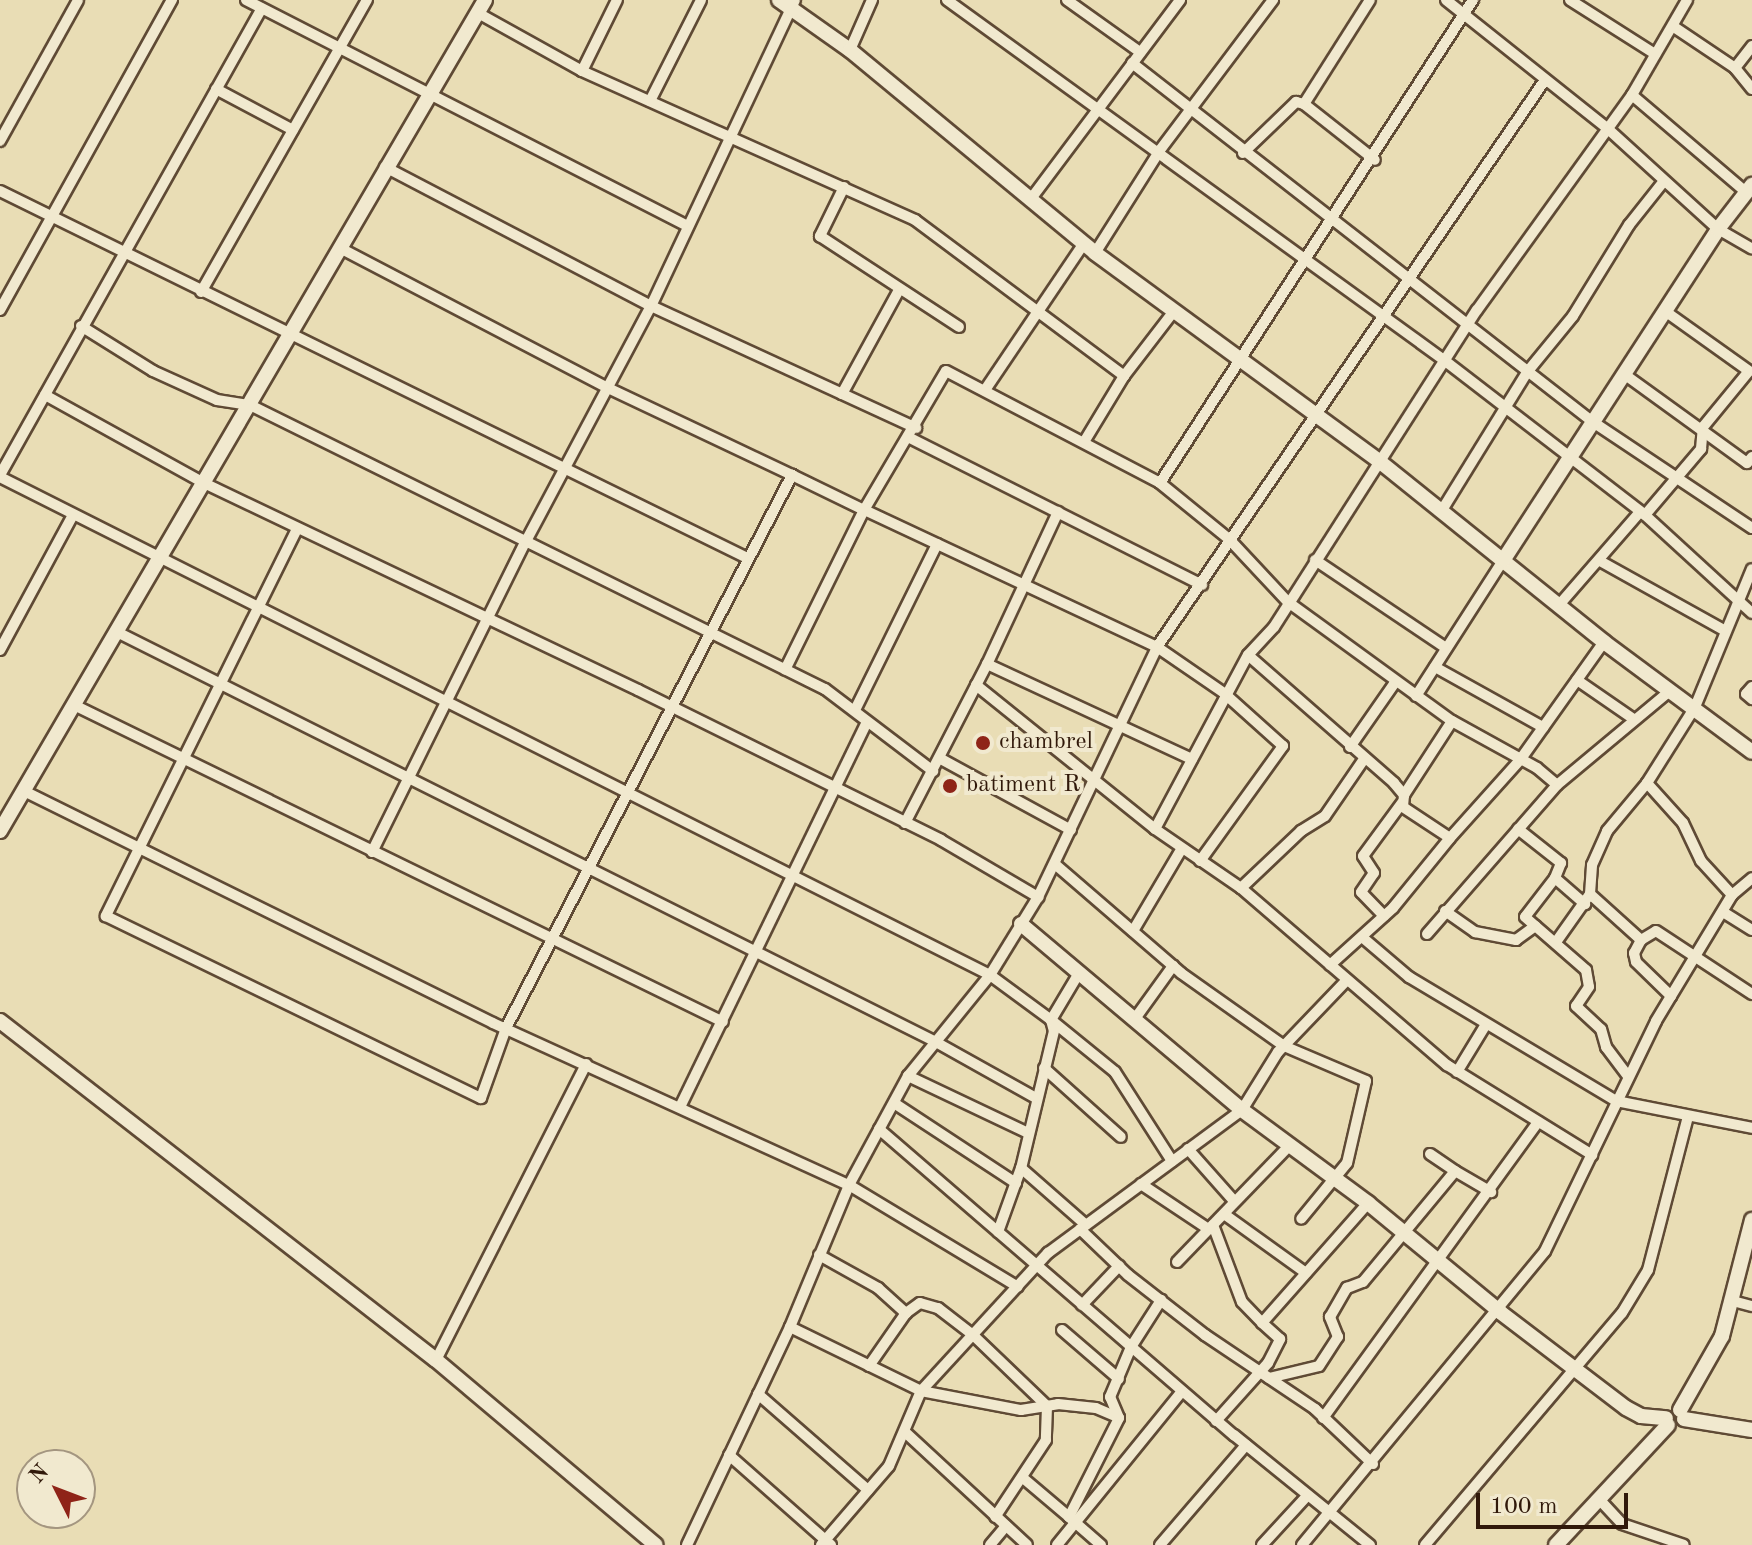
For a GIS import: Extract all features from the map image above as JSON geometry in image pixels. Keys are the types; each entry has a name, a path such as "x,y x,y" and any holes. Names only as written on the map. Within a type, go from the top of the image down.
{"street":[{"path":"0,141 78,0"},
{"path":"0,310 172,0"},
{"path":"246,0 688,226"},
{"path":"201,292 367,0"},
{"path":"582,71 617,0"},
{"path":"650,101 701,0"},
{"path":"850,50 872,0"},
{"path":"947,0 1160,150 1444,360 1642,514 1738,596 1752,613"},
{"path":"1030,200 1180,0"},
{"path":"985,390 1037,311 1090,248 1273,0"},
{"path":"1304,104 1370,0"},
{"path":"1446,0 1608,129 1718,229 1752,249"},
{"path":"1160,483 1375,160 1473,0"},
{"path":"1570,0 1655,54"},
{"path":"1155,829 1224,693 1248,655 1274,627 1469,322 1632,95 1687,0"},
{"path":"1074,2 1140,52"},
{"path":"372,852 525,543 651,306 789,3 1090,248 1379,461 1604,642 1752,752"},
{"path":"0,831 481,7 582,71 915,220 1124,376"},
{"path":"262,8 121,252 0,476 256,609 629,790 990,975 1115,1072 1172,1161"},
{"path":"1674,27 1735,68 1752,89"},
{"path":"1735,68 1752,46"},
{"path":"1132,63 1333,223 1410,275 1593,422 1681,476 1752,528"},
{"path":"687,1545 790,1327 849,1185 908,1076 990,975 1038,897 1056,865 1157,647 1545,80"},
{"path":"216,89 293,130"},
{"path":"1416,696 1718,229 1749,189 1632,95"},
{"path":"1243,153 1296,102 1304,104 1375,160"},
{"path":"385,167 651,306 842,394 1058,512 1202,585"},
{"path":"1442,510 1528,371 1573,316 1629,225 1664,181"},
{"path":"844,187 820,236 959,327"},
{"path":"0,191 290,337 566,465 747,558"},
{"path":"340,248 608,388 1023,587 1157,647 1224,693 1283,746 1200,861"},
{"path":"842,394 899,290"},
{"path":"1084,442 1124,376 1174,311"},
{"path":"1559,605 1681,476 1701,449 1703,427 1751,371 1665,311"},
{"path":"81,326 153,371 217,400 250,405 785,670 856,708 867,722 933,771"},
{"path":"785,670 864,510 913,433 946,371 1160,483 1229,539 1288,602 1452,721 1557,785"},
{"path":"1624,374 1750,462"},
{"path":"45,395 204,483 487,622 671,706 905,823 1038,897"},
{"path":"297,529 106,916 481,1098 506,1028 591,869 707,632 792,475"},
{"path":"905,823 941,759 1058,512"},
{"path":"0,650 73,515"},
{"path":"856,708 937,544"},
{"path":"1315,560 1446,648"},
{"path":"1600,561 1724,630"},
{"path":"1556,942 1588,899 1592,865 1607,831 1647,783 1695,707 1738,596 1752,569"},
{"path":"117,632 934,1041 1036,1098"},
{"path":"1330,965 1384,916 1520,760 1604,642"},
{"path":"1248,655 1364,759 1403,799 1450,838"},
{"path":"987,664 1192,759"},
{"path":"1435,667 1543,727"},
{"path":"1577,680 1635,720"},
{"path":"1350,747 1396,681"},
{"path":"976,685 1155,829 1241,888 1457,1072 1592,1155"},
{"path":"1752,687 1746,694 1752,699"},
{"path":"1427,934 1557,785 1671,690"},
{"path":"74,705 723,1022"},
{"path":"1384,916 1361,892 1374,873 1363,856 1452,721"},
{"path":"680,1107 867,722"},
{"path":"941,759 1071,830"},
{"path":"1241,888 1301,831 1325,816 1364,759"},
{"path":"1647,783 1683,823 1701,861 1732,895"},
{"path":"24,791 506,1028 849,1185 1018,1287"},
{"path":"1518,829 1561,863 1555,878 1525,917 1556,942 1590,977 1576,1006 1601,1029 1606,1047 1628,1076"},
{"path":"1133,931 1182,848"},
{"path":"1056,865 1173,966 1284,1046 1366,1081 1347,1163 1301,1219"},
{"path":"1555,878 1641,940"},
{"path":"1302,1545 1500,1312 1545,1251 1628,1076 1671,996 1732,895 1752,878"},
{"path":"1445,911 1475,932 1516,940 1535,926"},
{"path":"1723,912 1752,930"},
{"path":"1021,924 1242,1110 1368,1203 1500,1312 1626,1408 1641,1416 1667,1421"},
{"path":"1671,996 1636,962 1634,953 1641,940 1656,931 1752,994"},
{"path":"1362,937 1409,977 1485,1026 1616,1101 1752,1128"},
{"path":"1134,1020 1173,966"},
{"path":"998,1232 1021,1168 1054,1031 1051,1020 1079,973"},
{"path":"729,1455 826,1543 889,1466 921,1391 1037,1265 1083,1227 1242,1110 1284,1046 1347,980"},
{"path":"0,1021 436,1360 656,1545"},
{"path":"1457,1072 1485,1026"},
{"path":"436,1360 586,1064"},
{"path":"1044,1068 1121,1137"},
{"path":"908,1076 1028,1133"},
{"path":"894,1103 1016,1183"},
{"path":"1425,1545 1622,1313 1648,1270 1688,1116"},
{"path":"1323,1418 1491,1192 1538,1122"},
{"path":"879,1129 1216,1421 1370,1545"},
{"path":"1177,1262 1290,1145"},
{"path":"1188,1149 1234,1201"},
{"path":"1430,1154 1491,1192"},
{"path":"1021,1168 1119,1266 1323,1418 1373,1464"},
{"path":"1269,1378 1319,1366 1338,1337 1330,1317 1347,1288 1363,1282 1455,1171"},
{"path":"1141,1184 1210,1227 1242,1302 1280,1339 1216,1421"},
{"path":"1262,1323 1368,1203"},
{"path":"1224,1214 1306,1273"},
{"path":"1682,1415 1722,1336 1752,1220"},
{"path":"819,1255 878,1288 906,1313"},
{"path":"1082,1305 1119,1266"},
{"path":"1073,1520 1119,1418 1110,1397 1131,1347 1161,1300"},
{"path":"1733,1301 1752,1306"},
{"path":"869,1366 906,1313 920,1303 938,1308 973,1335 1047,1406 1046,1440 995,1517"},
{"path":"790,1327 921,1391 1021,1410 1047,1406 1096,1408 1119,1418"},
{"path":"1062,1330 1119,1379"},
{"path":"1057,1545 1073,1520 1182,1391"},
{"path":"758,1394 868,1490"},
{"path":"1556,1545 1667,1421 1673,1409 1682,1415 1752,1430"},
{"path":"905,1432 1027,1545"},
{"path":"1160,1545 1246,1445"},
{"path":"1023,1478 1101,1545"},
{"path":"1262,1545 1307,1496"},
{"path":"1598,1498 1622,1524 1682,1545"},
{"path":"990,1545 1006,1526"}],"place":[{"name":"chambrel","path":"983,743"},
{"name":"batiment R","path":"950,786"}]}
